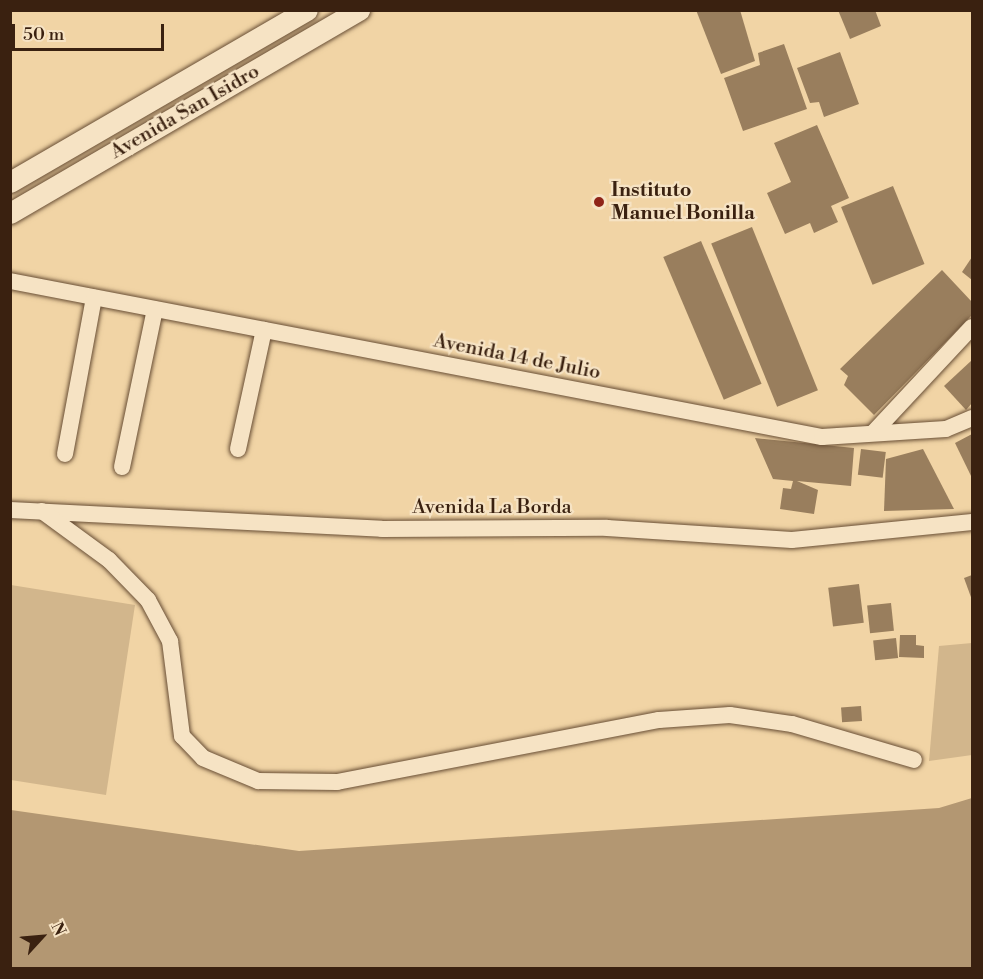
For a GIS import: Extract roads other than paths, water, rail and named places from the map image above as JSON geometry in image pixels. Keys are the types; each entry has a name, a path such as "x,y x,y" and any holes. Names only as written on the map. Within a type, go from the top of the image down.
{"street":[{"name":"Avenida San Isidro","path":"10,182 307,10"},
{"name":"Avenida San Isidro","path":"10,213 359,10"},
{"name":"Avenida 14 de Julio","path":"10,282 822,436 946,429 972,418"},
{"path":"65,454 94,297"},
{"path":"122,467 155,309"},
{"path":"873,433 972,327"},
{"path":"238,449 264,330"},
{"name":"Avenida La Borda","path":"10,510 381,529 607,528 792,540 972,522"},
{"path":"42,511 109,560 148,600 170,641 182,736 203,758 258,780 336,782 659,720 730,715 792,724 914,760"}],"place":[{"name":"Instituto Manuel Bonilla","path":"599,202"}]}
